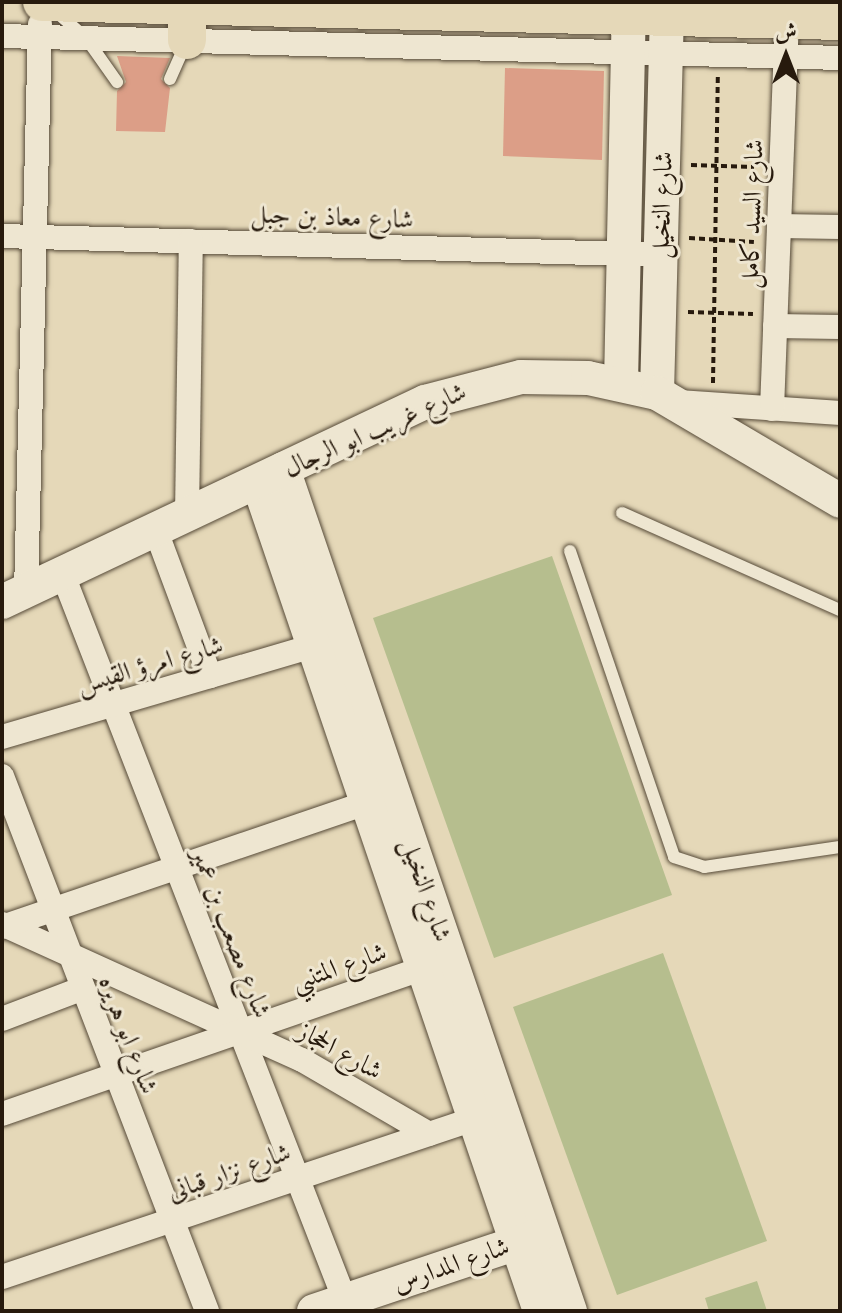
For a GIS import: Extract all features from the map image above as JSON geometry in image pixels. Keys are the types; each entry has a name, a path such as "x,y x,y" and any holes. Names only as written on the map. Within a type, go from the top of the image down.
{"main road":[{"path":"42,11 187,22 629,35 667,17 786,38 840,21"},
{"name":"شارع النخيل","path":"665,397 672,246 667,17"},
{"name":"شارع النخيل","path":"621,383 629,35"},
{"name":"شارع غريب ابو الرجال","path":"14,598 456,390 555,376 621,383 665,397 840,501"},
{"name":"شارع النخيل","path":"270,476 313,646 474,1119 533,1249 570,1311"},
{"name":"شارع النخيل","path":"270,476 533,1249 540,1311"},
{"name":"شارع المدارس","path":"336,1308 533,1249"},
{"name":"شارع المدارس","path":"384,1311 533,1249"}],"street":[{"path":"2,36 42,11"},
{"path":"42,11 86,38 187,22"},
{"path":"14,598 35,237 42,11"},
{"path":"629,35 666,54 718,55 786,38 840,58"},
{"name":"شارع السيد كامل","path":"772,409 786,38"},
{"path":"779,226 840,227"},
{"name":"شارع معاذ بن جبل","path":"2,236 624,253 672,246"},
{"path":"187,516 191,241"},
{"path":"775,326 840,327"},
{"path":"665,397 712,405 840,413"},
{"path":"156,531 210,676"},
{"name":"شارع مصعب بن عمير","path":"63,575 239,1032 299,1178 336,1308"},
{"name":"شارع امرؤ القيس","path":"2,737 313,646"},
{"name":"شارع ابو هريره","path":"2,776 6,802 52,910 113,1076 207,1311"},
{"path":"3,926 367,803"},
{"name":"شارع الحجاز","path":"3,926 302,1060 429,1134"},
{"name":"شارع المتنبي","path":"2,1114 423,968"},
{"path":"2,1019 81,989"},
{"name":"شارع نزار قبانى","path":"2,1277 474,1119"}],"lane":[{"path":"42,11 86,38 117,82"},
{"path":"170,79 187,22"},
{"path":"622,513 840,610"},
{"path":"570,551 674,857 704,867 840,847"}],"path":[{"path":"712,405 718,55"},
{"path":"685,165 754,167"},
{"path":"672,246 715,239 754,242"},
{"path":"681,312 753,314"}],"green space":[{"path":"552,556 672,895 494,958 373,618"},
{"path":"663,953 767,1241 617,1295 513,1007"},
{"path":"757,1281 767,1311 709,1311 705,1298"}],"building":[{"path":"117,56 170,58 161,79 170,88 165,132 116,131 117,91 126,82"},
{"path":"505,68 604,71 602,160 503,156"}]}
